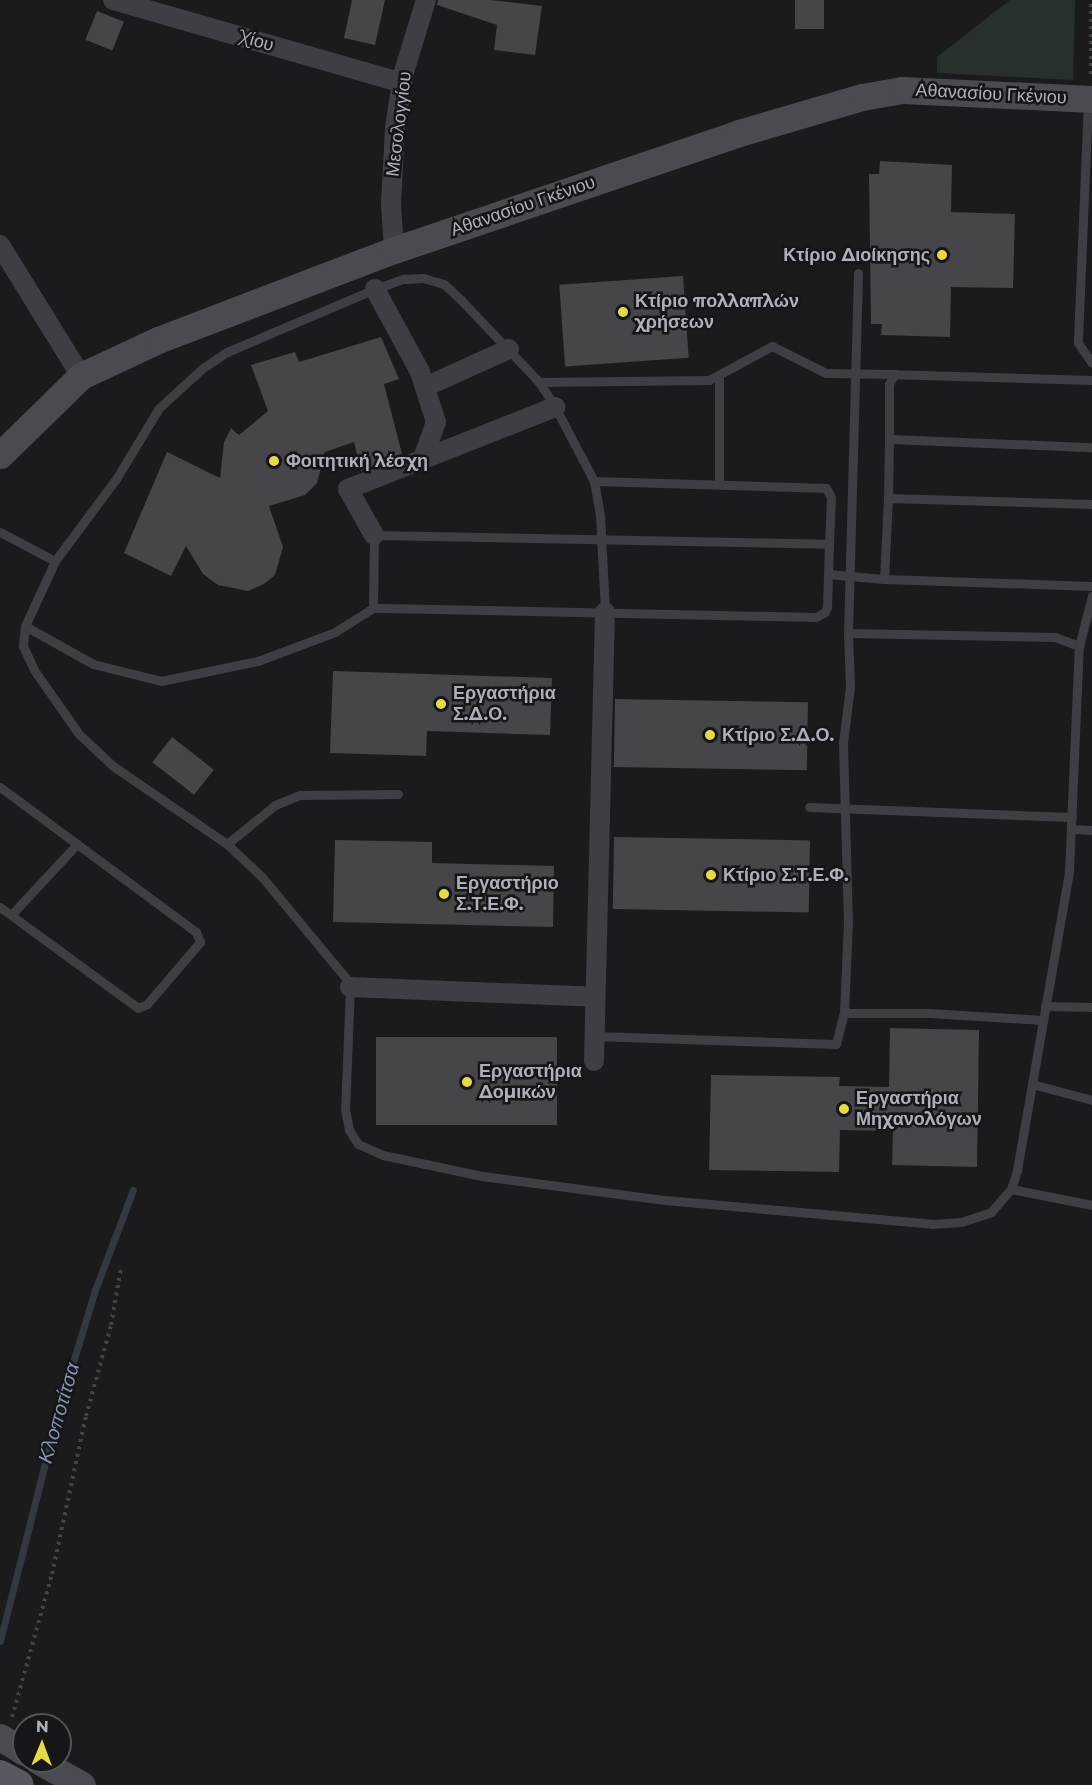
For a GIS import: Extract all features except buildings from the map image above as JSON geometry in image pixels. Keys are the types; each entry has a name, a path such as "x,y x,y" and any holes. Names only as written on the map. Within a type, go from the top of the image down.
{"main road":[{"path":"0,1775 20,1785"}],"street":[{"name":"Χίου","path":"112,0 402,83"},
{"name":"Μεσολογγίου","path":"394,250 391,175 402,83 426,0"},
{"name":"Αθανασίου Γκένιου","path":"0,455 81,376 158,340 394,250 739,133 862,97 902,90 1090,94"},
{"path":"0,245 81,376"},
{"path":"375,290 425,387 436,422 422,461"},
{"path":"425,387 509,349"},
{"path":"374,534 348,489 555,407"},
{"path":"594,1061 605,612"},
{"path":"350,987 595,997"},
{"path":"60,1773 82,1785"}],"lane":[{"path":"1090,94 1078,343 1092,363"},
{"path":"594,1036 836,1044 844,1013 848,923 843,743 850,686 849,576 858,273"},
{"path":"605,612 601,539 594,481 555,407 539,382 444,284 423,278 403,279 227,352 203,368 159,408 116,479 55,561 25,626 23,646 34,670 79,734 113,766 227,844 262,877 350,987 345,1109 349,1130 358,1144 382,1155 482,1176 665,1200 932,1224 961,1222 991,1212 1011,1189 1069,872 1079,646 1092,596"},
{"path":"539,382 709,380 772,346 826,373 855,376 895,374 1092,380"},
{"path":"884,579 888,498 889,384 895,374"},
{"path":"719,376 719,484"},
{"path":"889,439 1092,447"},
{"path":"25,626 93,664 161,681 258,661 335,632 373,608 816,617 827,607 831,497 826,488 594,481"},
{"path":"888,498 1092,504"},
{"path":"0,532 55,561"},
{"path":"373,608 374,534 829,544"},
{"path":"828,574 884,579 1092,586"},
{"path":"848,633 1055,637 1079,646"},
{"path":"0,787 200,936 198,947 147,1004 133,1006 0,907"},
{"path":"227,844 275,805 300,795 398,794"},
{"path":"809,807 1072,817"},
{"path":"1072,830 1092,830"},
{"path":"11,915 77,844"},
{"path":"1045,1006 1092,1007"},
{"path":"844,1013 929,1013 1043,1020"},
{"path":"1032,1084 1092,1100"},
{"path":"1011,1189 1092,1205"}],"path":[{"path":"1090,94 1091,0"},
{"path":"10,1743 52,1574 86,1416 111,1324 121,1268"}],"shaded area":[{"path":"1010,0 1075,0 1073,80 937,73 937,57"}],"waterway":[{"name":"Κλοποτίτσα","path":"0,1641 57,1415 95,1290 133,1190"}],"place":[{"name":"Κτίριο Διοίκησης","path":"942,255"},
{"name":"Κτίριο πολλαπλών χρήσεων","path":"623,312"},
{"name":"Φοιτητική λέσχη","path":"274,461"},
{"name":"Εργαστήρια Σ.Δ.Ο.","path":"441,704"},
{"name":"Κτίριο Σ.Δ.Ο.","path":"710,735"},
{"name":"Κτίριο Σ.Τ.Ε.Φ.","path":"711,875"},
{"name":"Εργαστήριο Σ.Τ.Ε.Φ.","path":"444,894"},
{"name":"Εργαστήρια Δομικών","path":"467,1082"},
{"name":"Εργαστήρια Μηχανολόγων","path":"844,1109"}]}
